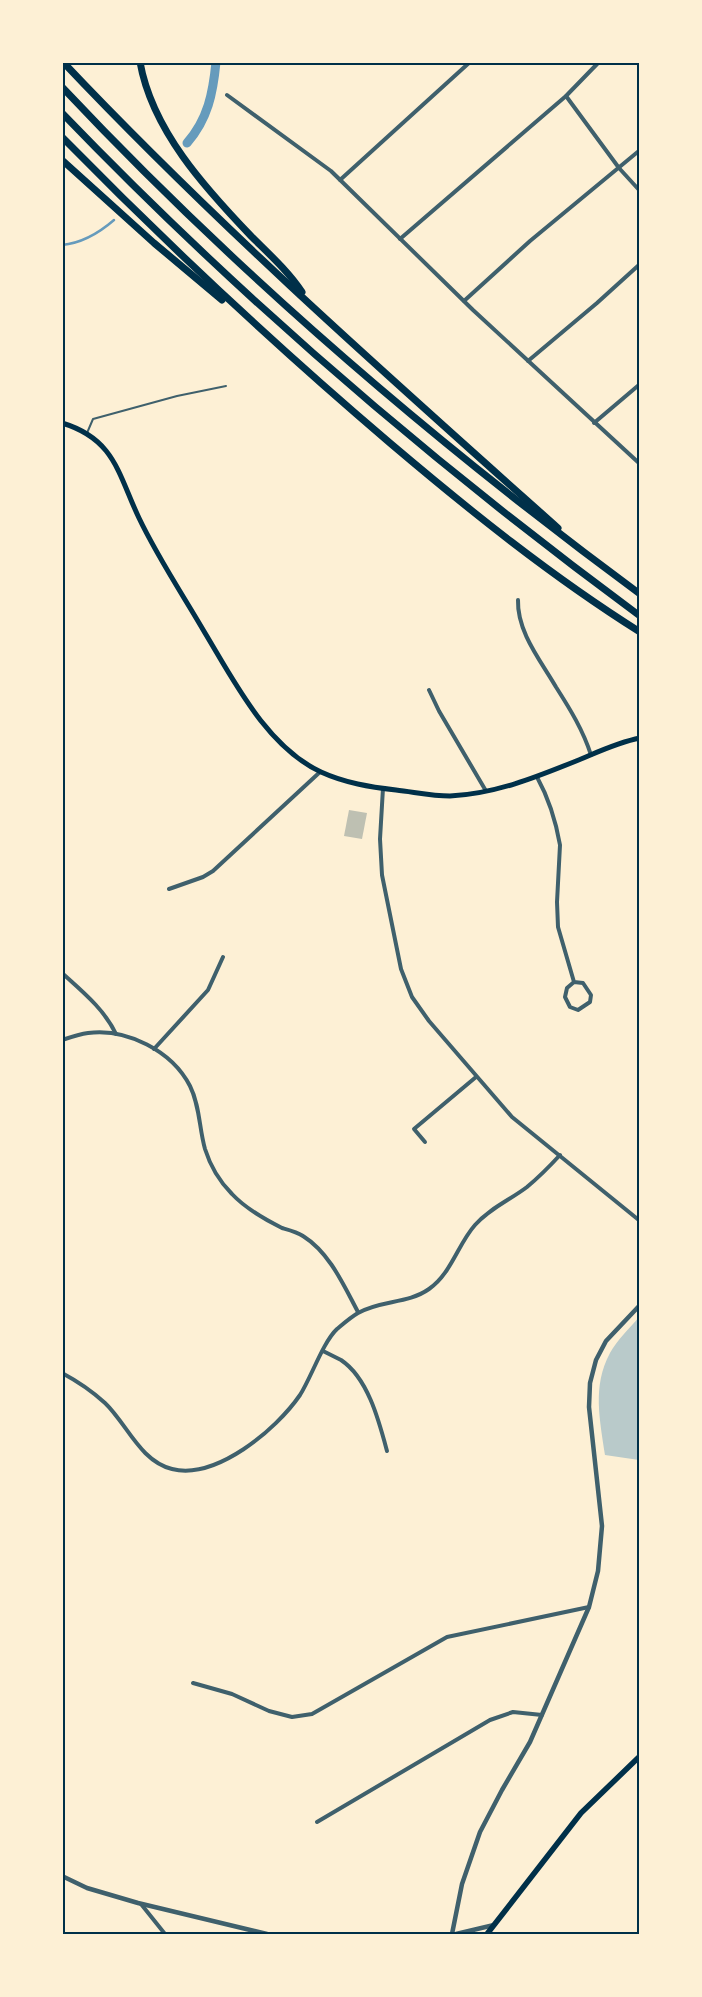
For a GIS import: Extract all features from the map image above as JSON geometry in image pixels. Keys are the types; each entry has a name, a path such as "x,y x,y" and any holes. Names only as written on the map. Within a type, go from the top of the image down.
{"highway":[{"path":"63,62 187,189 309,303 602,566"},
{"path":"140,62 151,102 186,159 234,218 294,279 309,303"},
{"path":"62,87 152,178 303,320 448,446 640,594"},
{"path":"62,113 190,240 330,369 492,504 640,616"},
{"path":"62,137 175,249 268,337"},
{"path":"62,160 154,243 268,337 396,448 483,519 572,586 640,632"}],"main road":[{"path":"62,423 96,438 110,454 139,518 163,563 250,705 265,725 287,748 320,772 347,781 382,788 450,796 486,791 537,777 624,742 640,738"},
{"path":"488,1934 581,1813 640,1756"}],"street":[{"path":"340,180 470,62"},
{"path":"400,239 566,96 599,62"},
{"path":"227,95 312,156 340,180 464,301 640,464"},
{"path":"566,96 619,168 640,191"},
{"path":"464,301 537,235 640,150"},
{"path":"528,361 640,264"},
{"path":"594,423 640,384"},
{"path":"518,600 517,611 524,630 579,725 591,755"},
{"path":"429,690 486,791"},
{"path":"169,889 203,877 213,871 320,772"},
{"path":"537,777 543,788 560,845 556,902 558,927 574,982"},
{"path":"382,788 380,863 402,974 407,988 423,1013 512,1117 640,1221"},
{"path":"154,1049 208,990 224,957"},
{"path":"62,973 87,995 109,1019 116,1034"},
{"path":"574,982 583,983 591,995 590,1002 578,1010 570,1007 565,997 567,988 574,982"},
{"path":"62,1040 88,1033 116,1034 146,1043 171,1062 190,1086 200,1120 205,1150 218,1178 232,1195 254,1213 303,1236 320,1251 335,1270 358,1312"},
{"path":"425,1142 414,1129 476,1077"},
{"path":"62,1373 105,1403 150,1458 172,1469 200,1469 227,1459 254,1442 276,1423 300,1395 335,1331 358,1312 409,1299 430,1288 447,1269 462,1241 476,1225 490,1211 526,1187 560,1155"},
{"path":"452,1934 462,1884 480,1832 498,1796 530,1742 589,1607 598,1571 602,1526 589,1407 590,1383 596,1360 606,1341 640,1305"},
{"path":"323,1351 342,1361 362,1383 375,1408 387,1451"},
{"path":"193,1683 232,1694 269,1711 292,1716 312,1714 447,1637 589,1607"},
{"path":"317,1822 490,1720 513,1712 542,1715"},
{"path":"62,1876 86,1888 141,1904 267,1934"},
{"path":"141,1904 165,1934"},
{"path":"456,1934 495,1925"}],"lane":[{"path":"87,433 94,419 177,396 226,386"}],"shaded area":[{"path":"639,1317 639,1460 605,1455 601,1429 599,1391 604,1365 610,1353"}],"building":[{"path":"349,810 367,813 362,839 344,836"}],"waterway":[{"path":"187,143 205,115 213,84 216,62"},
{"path":"62,245 90,237 114,220"}]}
